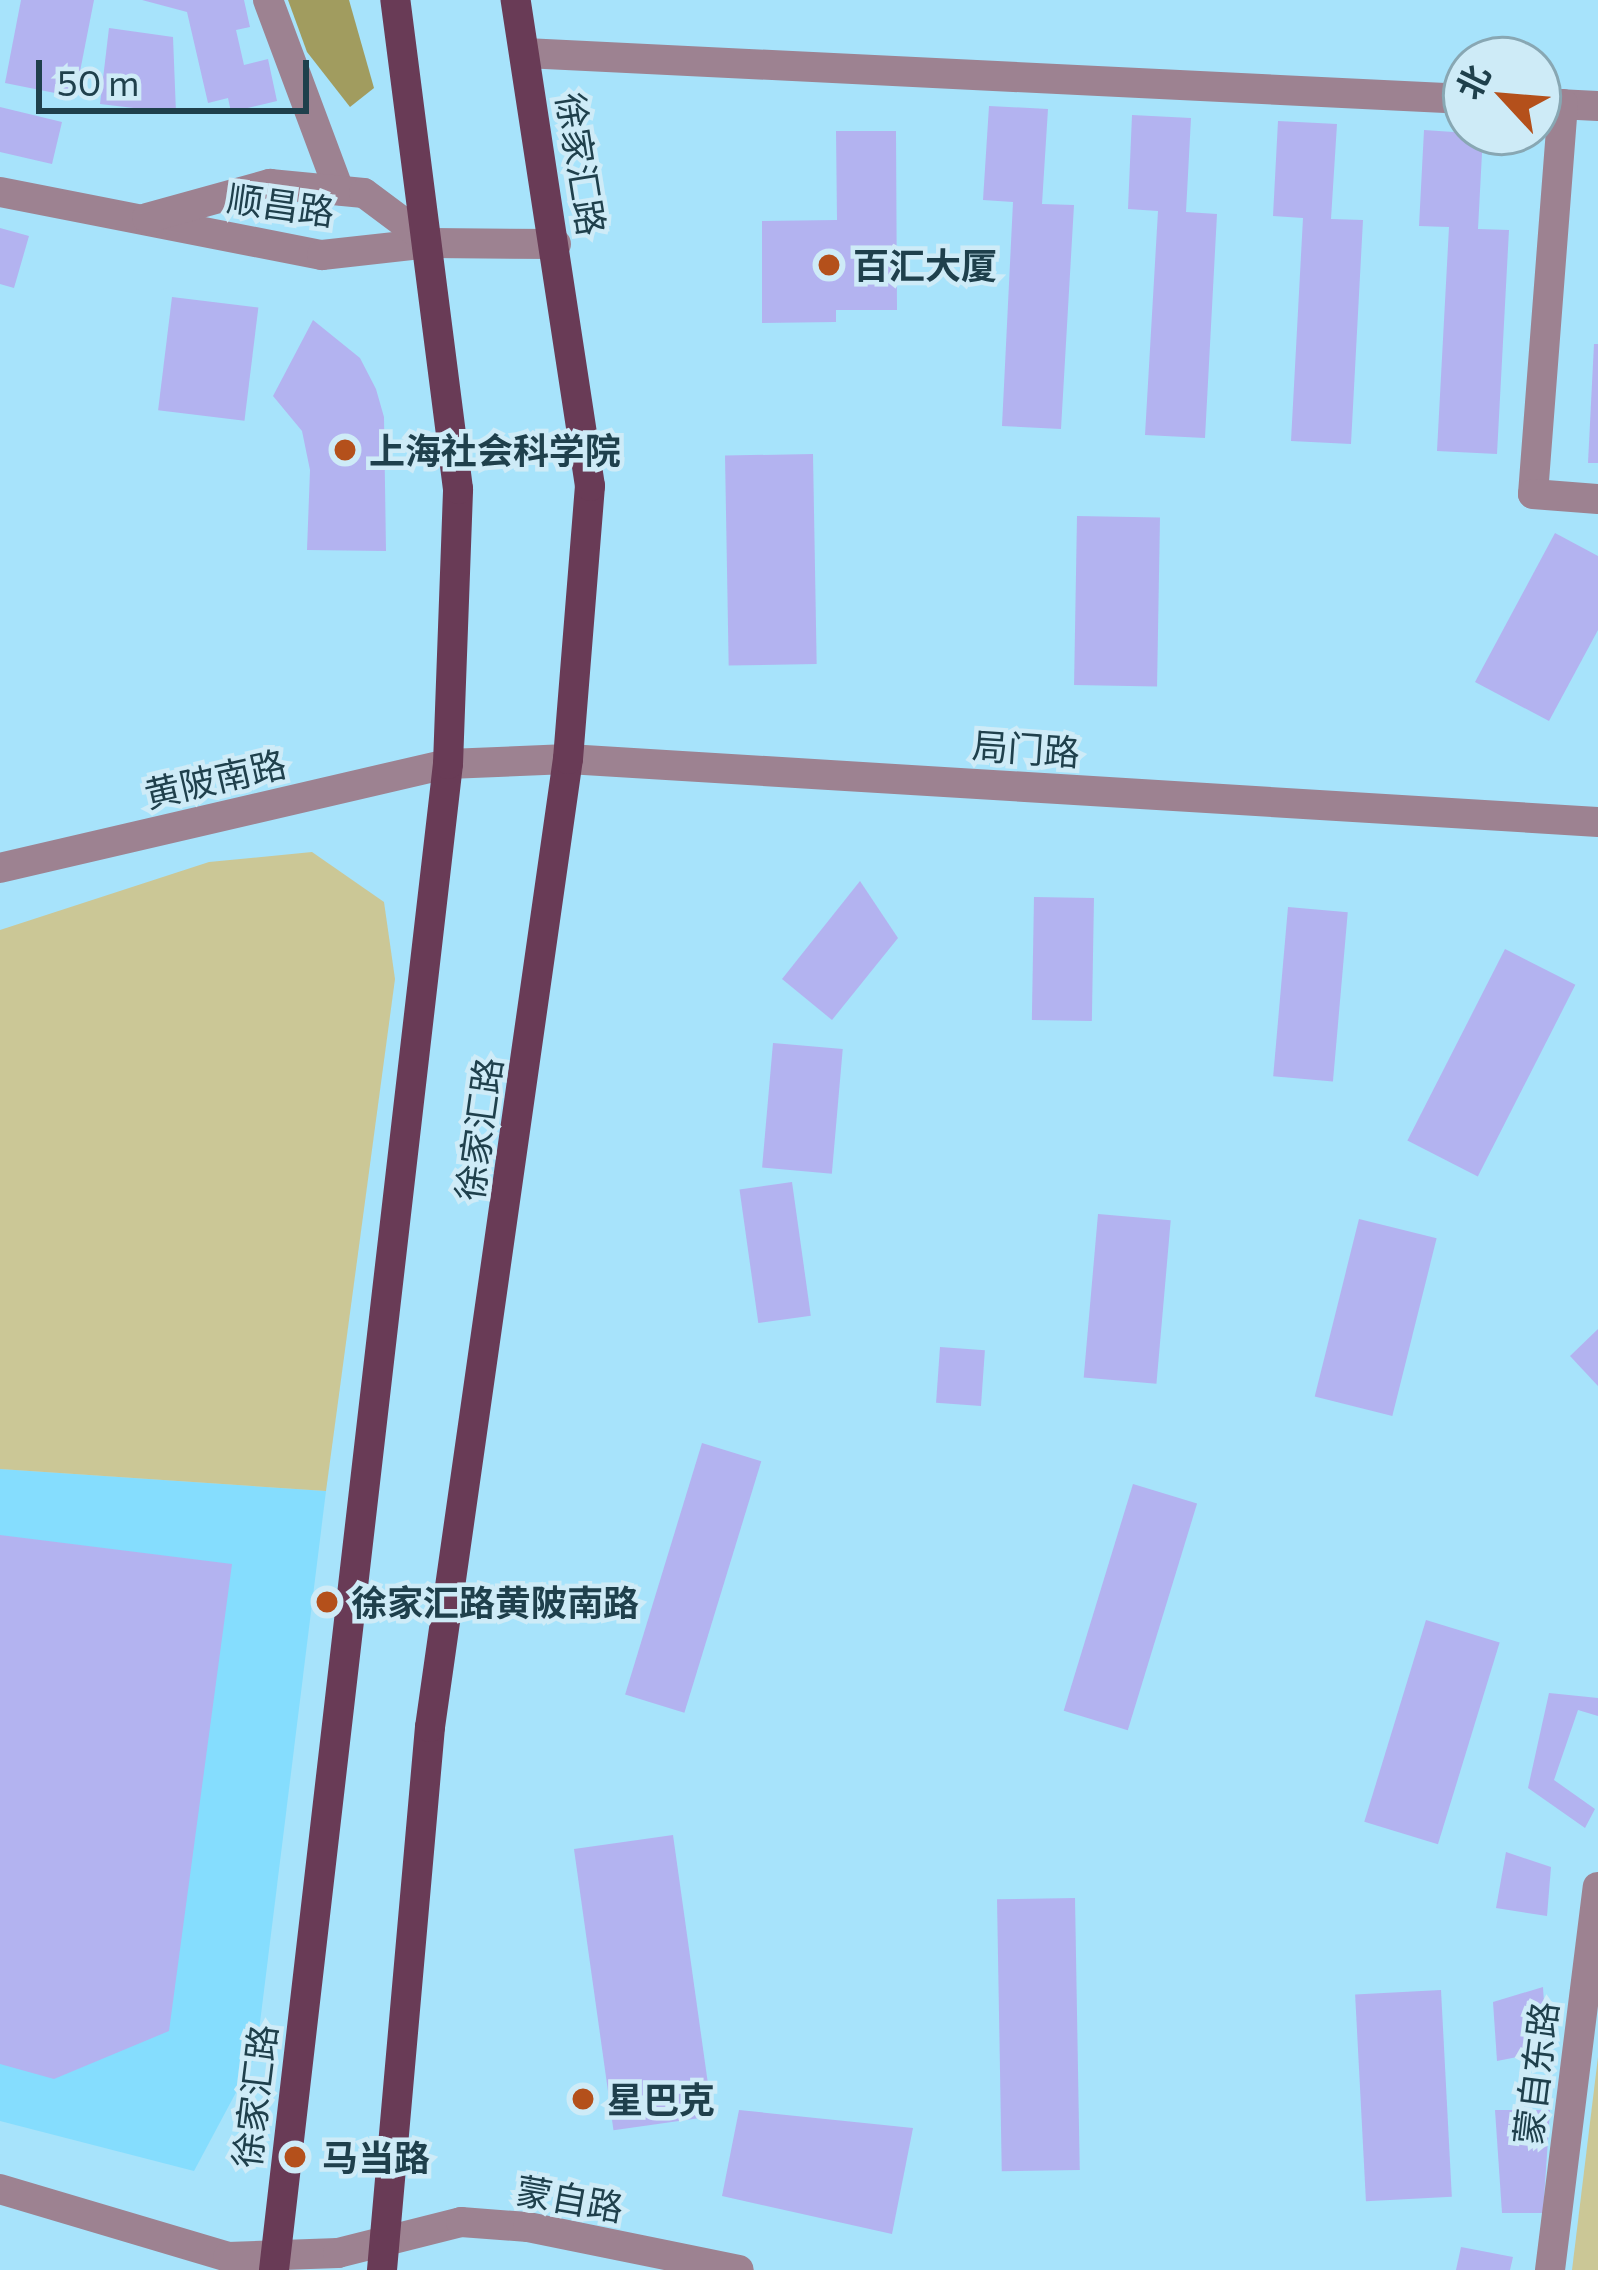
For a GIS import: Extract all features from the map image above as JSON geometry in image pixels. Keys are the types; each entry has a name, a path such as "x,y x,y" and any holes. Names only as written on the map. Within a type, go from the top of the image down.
{"main road":[{"name":"徐家汇路","path":"274,2265 448,764 458,489 431,243 395,0"},
{"name":"徐家汇路","path":"382,2270 430,1727 568,759 590,486 516,0"}],"street":[{"path":"268,0 339,190"},
{"path":"525,53 1442,98"},
{"path":"1562,104 1598,106"},
{"path":"1549,156 1533,494 1598,499"},
{"path":"139,220 270,184 364,193 431,243"},
{"name":"顺昌路","path":"0,192 322,255 431,243 556,244"},
{"name":"局门路","path":"448,764 568,759 1598,822"},
{"name":"黄陂南路","path":"0,868 448,764"},
{"name":"蒙自东路","path":"1550,2270 1598,1886"},
{"path":"0,2189 181,2246 274,2265 338,2253 387,2235"},
{"name":"蒙自路","path":"387,2235 461,2222 528,2227 739,2270"}],"shaded area":[{"path":"288,0 349,0 374,88 350,107 307,52"},
{"path":"312,852 384,902 395,979 326,1491 0,1469 0,930 209,862"},
{"path":"0,1469 326,1491 256,2055 194,2171 0,2121"},
{"path":"1598,2057 1598,2270 1572,2270"}],"building":[{"path":"21,0 94,0 75,97 5,83"},
{"path":"142,0 244,0 250,27 236,30 244,65 268,59 277,101 231,112 228,98 208,103 187,12"},
{"path":"109,28 173,37 176,113 100,104"},
{"path":"989,106 1048,109 1042,204 1074,205 1061,429 1002,426 1013,202 983,200"},
{"path":"0,107 62,122 52,164 0,152"},
{"path":"1132,115 1191,118 1186,212 1217,214 1205,438 1145,435 1158,211 1128,209"},
{"path":"1278,121 1337,124 1331,219 1363,220 1351,444 1291,441 1303,218 1273,216"},
{"path":"1424,130 1442,131 1442,156 1482,156 1478,229 1509,230 1497,454 1437,451 1449,227 1419,226"},
{"name":"百汇大厦","path":"836,131 896,131 897,310 836,310 836,322 762,323 762,221 837,220"},
{"path":"0,228 29,236 14,288 0,284"},
{"path":"172,297 258,308 244,421 158,410"},
{"name":"上海社会科学院","path":"313,320 360,358 376,389 384,417 386,551 307,550 310,470 302,431 273,396"},
{"path":"1594,344 1598,344 1598,463 1588,463"},
{"path":"813,454 817,664 729,666 725,456"},
{"path":"1077,516 1160,517 1157,686 1074,685"},
{"path":"1555,533 1598,556 1598,630 1549,721 1475,682"},
{"path":"860,881 898,938 832,1020 782,979"},
{"path":"1034,897 1094,898 1092,1021 1032,1020"},
{"path":"1288,907 1348,912 1333,1082 1273,1076"},
{"path":"1505,949 1575,985 1478,1176 1407,1141"},
{"path":"773,1043 843,1049 832,1174 762,1168"},
{"path":"792,1182 811,1316 758,1323 740,1189"},
{"path":"1098,1214 1171,1220 1156,1384 1084,1377"},
{"path":"1359,1219 1437,1238 1392,1416 1315,1397"},
{"path":"1598,1329 1598,1386 1570,1356"},
{"path":"940,1347 985,1350 981,1406 936,1403"},
{"path":"702,1443 761,1461 684,1713 625,1695"},
{"path":"1133,1484 1197,1504 1128,1730 1064,1711"},
{"path":"0,1535 232,1564 169,2031 54,2079 0,2064"},
{"path":"1426,1620 1500,1643 1438,1844 1364,1822"},
{"path":"1549,1693 1598,1698 1598,1716 1578,1710 1554,1780 1595,1809 1585,1828 1528,1788"},
{"path":"673,1835 713,2116 613,2130 574,1849"},
{"path":"1506,1852 1551,1867 1547,1916 1496,1908"},
{"path":"1075,1898 1080,2170 1002,2171 997,1899"},
{"path":"1543,1987 1547,2051 1497,2061 1493,2002"},
{"path":"1441,1990 1452,2197 1366,2201 1355,1995"},
{"path":"739,2110 913,2128 892,2234 722,2196"},
{"path":"1495,2110 1550,2110 1543,2213 1502,2213"},
{"path":"1461,2247 1513,2257 1510,2270 1456,2270"}],"place":[{"name":"百汇大厦","path":"829,265"},
{"name":"上海社会科学院","path":"345,450"},
{"name":"徐家汇路黄陂南路","path":"327,1602"},
{"name":"星巴克","path":"583,2099"},
{"name":"马当路","path":"295,2157"}]}
